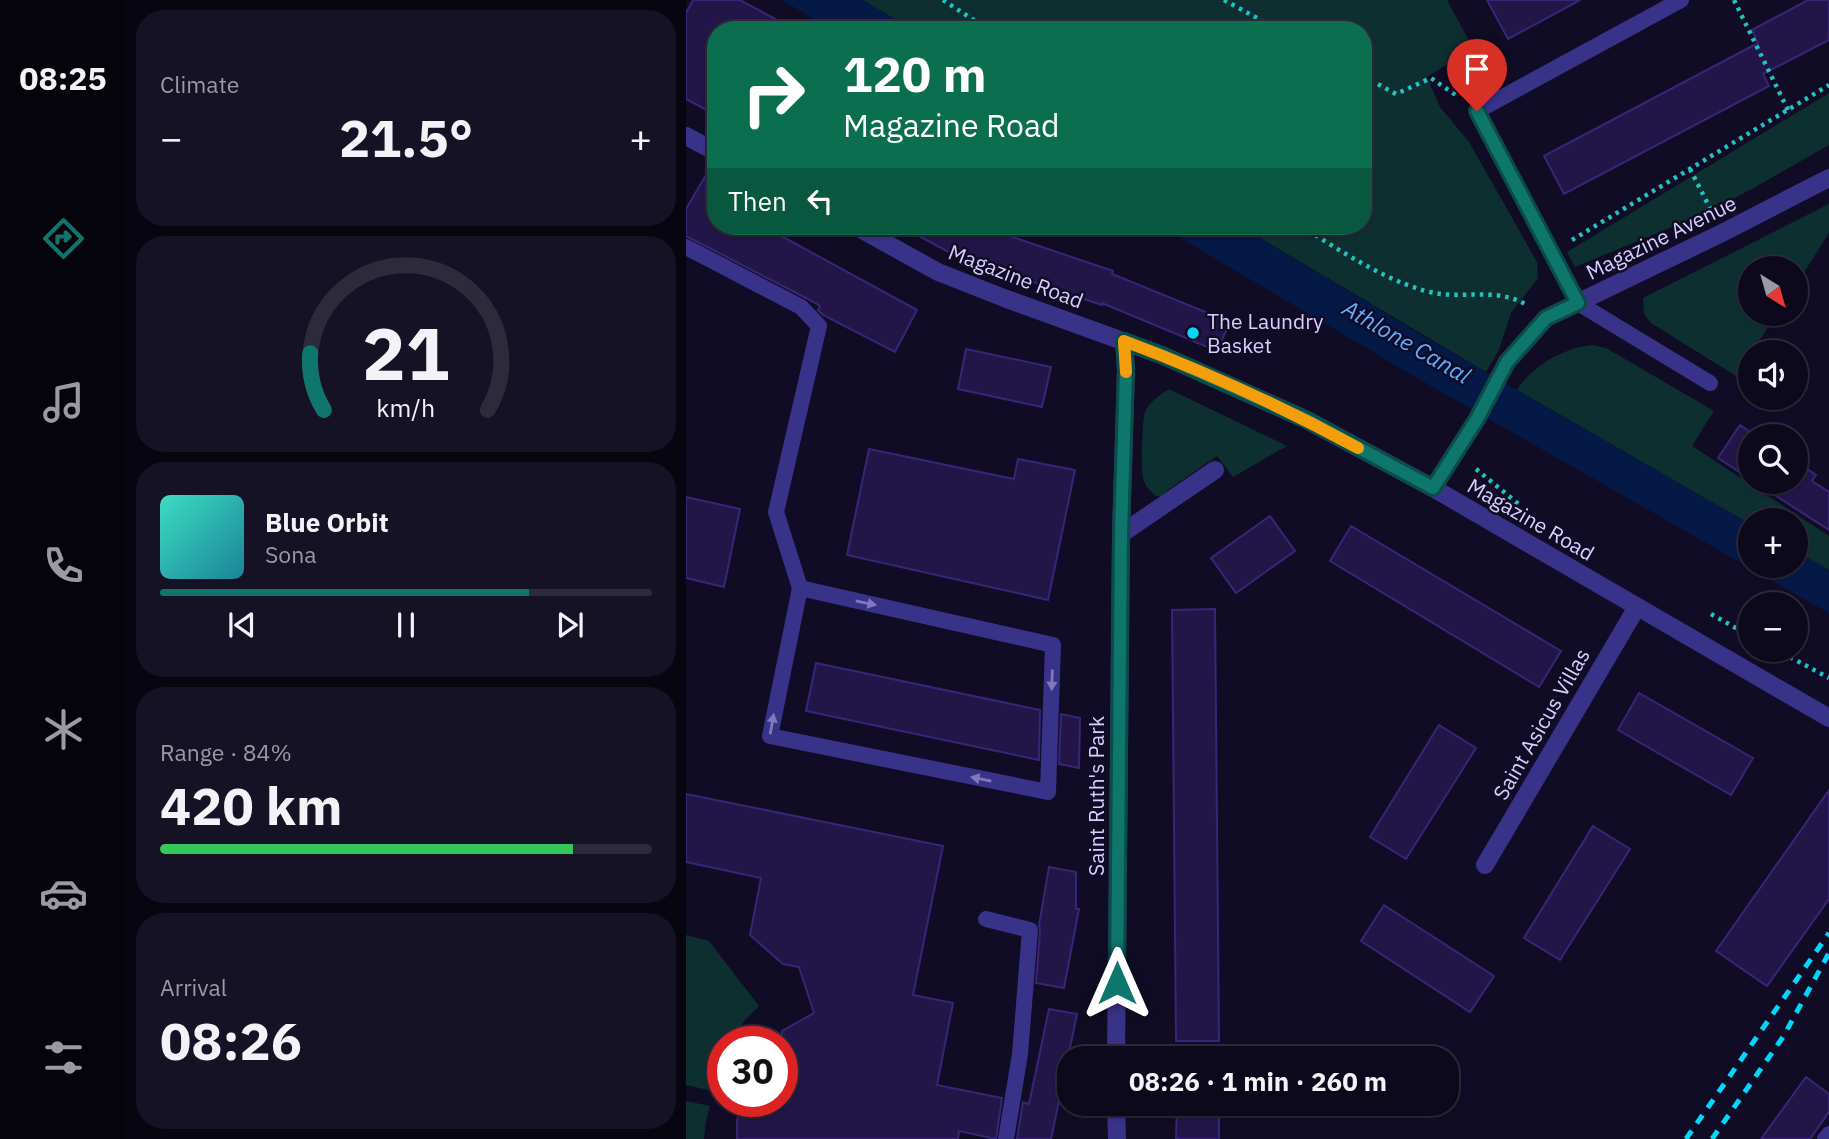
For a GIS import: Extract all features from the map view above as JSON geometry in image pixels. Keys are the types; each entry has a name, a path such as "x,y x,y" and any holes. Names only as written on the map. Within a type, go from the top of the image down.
{"street":[{"path":"686,136 707,147"},
{"name":"Magazine Avenue","path":"1433,488 1477,419 1507,362 1546,318 1829,178"},
{"name":"Magazine Road","path":"871,235 938,272 1164,356 1307,420 1433,488 1829,718"},
{"name":"Saint Ruth's Park","path":"1116,1046 1121,534 1126,370 1124,341"},
{"path":"1121,534 1215,470"},
{"name":"Saint Asicus Villas","path":"1485,864 1637,607"},
{"path":"1116,1116 1116,1139"}],"lane":[{"path":"1681,0 1477,111 1578,303 1710,383"},
{"path":"686,247 801,307 820,326 776,512 800,588 769,736 1048,792 1053,645 800,588"},
{"path":"986,919 1030,930 1020,1054 1006,1139"},
{"path":"1825,1139 1829,1134"}],"path":[{"path":"943,0 975,21"},
{"path":"1224,0 1262,21"},
{"path":"1734,0 1788,110"},
{"path":"1372,81 1396,94 1432,78 1477,111"},
{"path":"1552,253 1829,85"},
{"path":"1690,169 1709,206"},
{"path":"1316,235 1355,259 1407,284 1440,294 1504,296 1522,302 1546,318"},
{"path":"1799,662 1829,678"}],"green space":[{"path":"863,0 1447,0 1473,48 1427,77 1440,107 1469,142 1537,262 1538,278 1511,313 1499,350 1486,372 1255,235 1372,235 1372,21 898,21"},
{"path":"1829,93 1829,145 1703,214 1575,267 1567,252"},
{"path":"1829,204 1829,233 1808,266 1808,256 1738,256 1738,326 1769,326 1760,340 1738,340 1736,376 1651,323 1644,314 1643,298"},
{"path":"1593,345 1606,348 1714,411 1692,446 1738,476 1738,494 1765,494 1786,508 1738,508 1738,517 1517,390 1531,373 1550,359"},
{"path":"1169,389 1287,446 1233,477 1217,456 1162,496 1156,496 1143,478 1144,417 1152,401"},
{"path":"1808,522 1829,536 1829,570 1808,558"},
{"path":"686,935 709,941 759,1006 741,1026 707,1026 707,1090 686,1085"},
{"path":"686,1101 707,1105 704,1139 686,1139"}],"water":[{"path":"782,0 863,0 898,21 817,21"},
{"name":"Athlone Canal","path":"1175,235 1255,235 1444,348 1738,517 1738,561 1417,378"},
{"path":"1808,558 1829,570 1829,613 1808,601 1808,592 1792,592 1768,578 1808,578"}],"building":[{"path":"693,0 740,0 779,21 707,21 707,110 686,99 686,13"},
{"path":"1487,0 1580,0 1508,39"},
{"path":"1808,0 1829,0 1829,40 1763,74 1769,86 1564,194 1544,156 1758,43 1752,30"},
{"path":"707,173 707,235 780,235 917,310 895,352 823,315 818,310 820,306 806,298 686,236 686,209"},
{"path":"917,235 1007,235 1113,271 1112,274 1230,322 1217,351 1102,303 958,257"},
{"path":"966,349 1051,367 1042,407 958,389"},
{"path":"1738,428 1738,471 1718,458"},
{"path":"869,449 1014,479 1018,459 1075,470 1048,600 847,555"},
{"path":"1808,469 1816,475 1812,481 1829,492 1829,530 1808,516 1808,508 1795,508 1773,494 1808,494"},
{"path":"686,497 740,509 724,587 686,578"},
{"path":"1270,516 1295,551 1236,593 1211,558"},
{"path":"1351,526 1561,651 1539,687 1330,561"},
{"path":"1215,609 1219,1041 1176,1041 1172,610"},
{"path":"816,663 1040,710 1039,760 806,711"},
{"path":"1639,693 1753,758 1731,795 1618,730"},
{"path":"1061,714 1080,718 1079,768 1059,764"},
{"path":"1439,725 1476,748 1406,859 1370,837"},
{"path":"1829,790 1829,899 1767,986 1716,951"},
{"path":"686,794 943,846 913,995 953,1003 937,1085 1002,1098 996,1139 959,1131 958,1139 737,1139 738,1117 798,1117 798,1026 791,1026 814,1013 799,967 783,964 750,935 761,878 686,862"},
{"path":"1593,826 1630,849 1560,960 1524,938"},
{"path":"1049,867 1076,872 1076,909 1079,909 1064,988 1036,983 1039,925"},
{"path":"1384,905 1494,976 1470,1012 1361,941"},
{"path":"1049,1009 1077,1014 1070,1046 1057,1046 1057,1110 1051,1139 1017,1139 1023,1102 1029,1104"},
{"path":"1806,1077 1829,1094 1829,1112 1810,1139 1761,1139"},
{"path":"1177,1116 1219,1116 1219,1139 1176,1139"}],"railway":[{"path":"1686,1139 1829,933"},
{"path":"1712,1139 1783,1037 1829,953"}],"slow traffic":[{"path":"1126,372 1124,341 1307,420 1358,448"}],"place":[{"name":"The Laundry Basket","path":"1193,333"}],"route":[{"path":"1117,983 1121,534 1126,370 1124,341 1307,420 1433,488 1477,419 1507,362 1546,318 1578,303 1477,111"}]}
